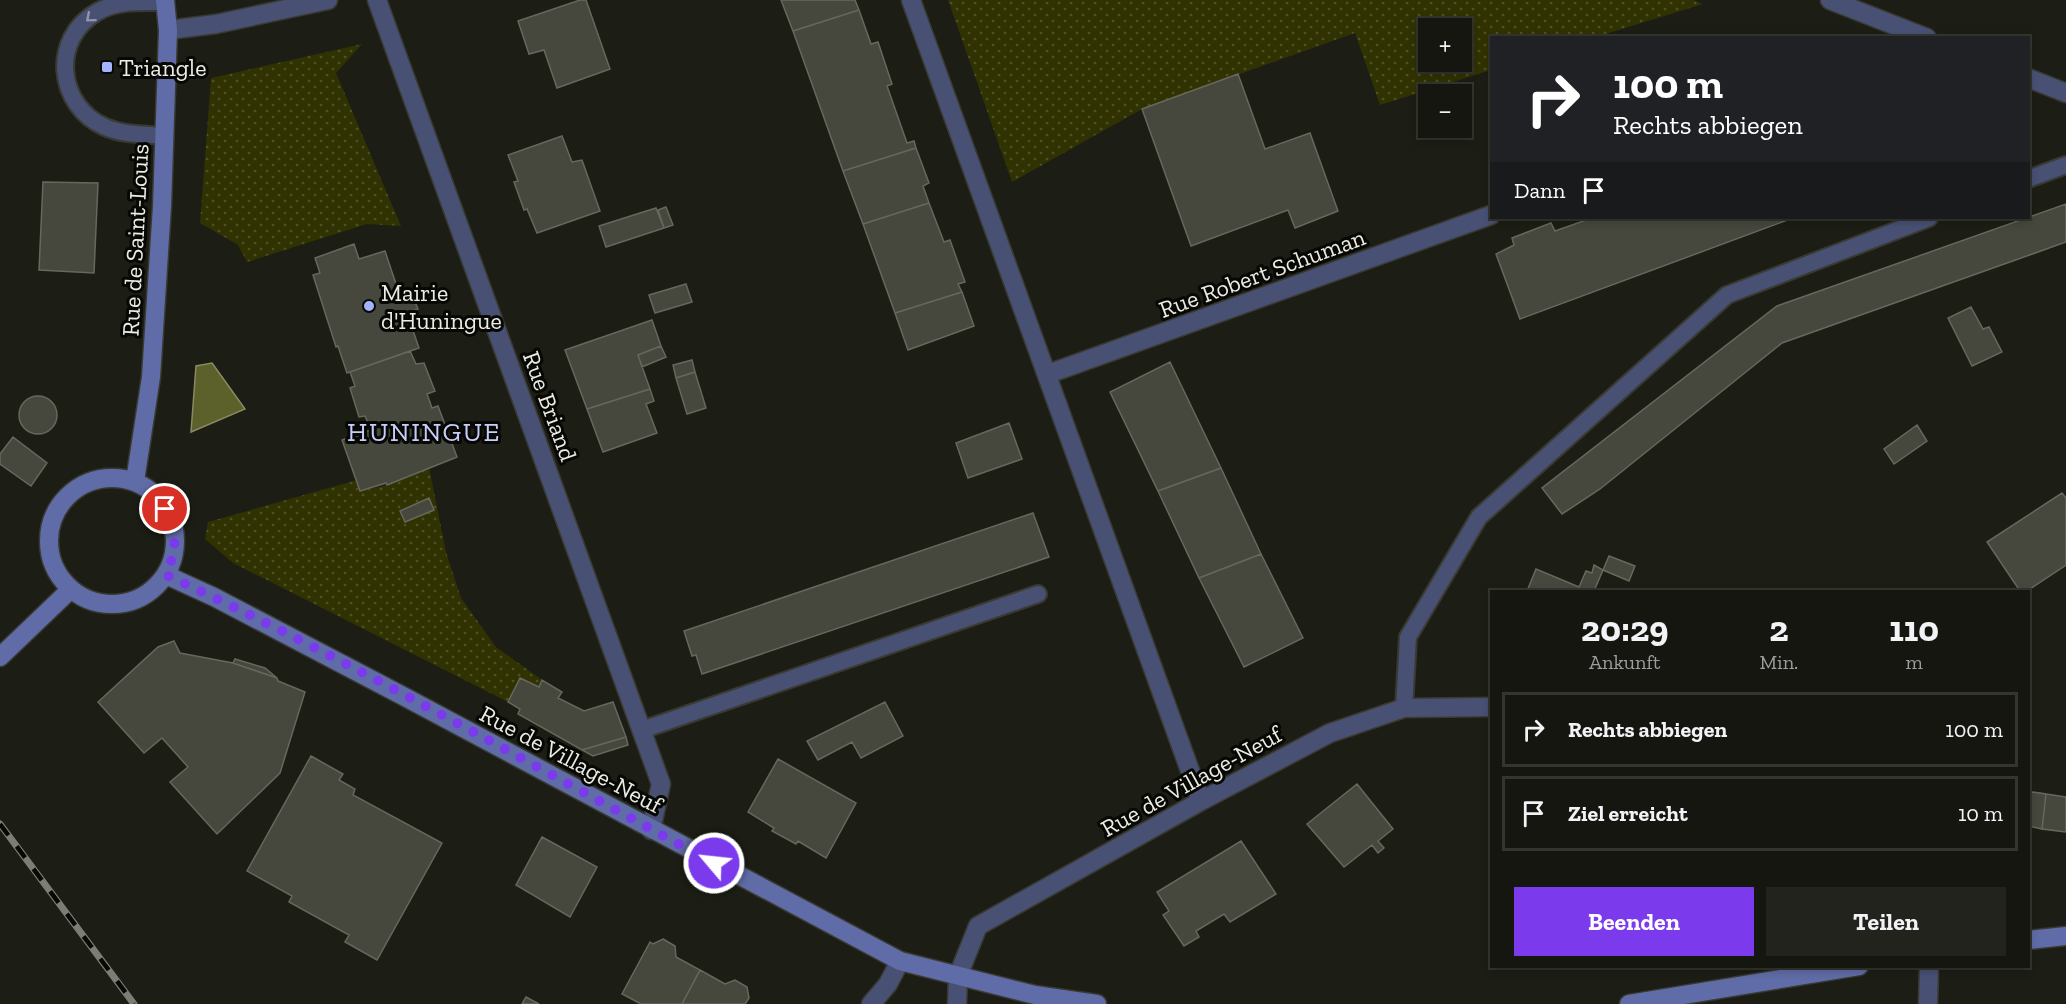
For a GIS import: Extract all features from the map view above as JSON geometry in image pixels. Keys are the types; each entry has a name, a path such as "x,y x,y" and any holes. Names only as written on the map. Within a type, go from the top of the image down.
{"street":[{"path":"168,30 216,24 328,0"},
{"name":"Rue Briand","path":"377,0 661,784 651,830"},
{"path":"911,0 1201,801"},
{"path":"1830,0 1920,36"},
{"name":"Rue de Saint-Louis","path":"135,481 151,377 165,136 168,30 165,1"},
{"path":"2030,79 2066,93"},
{"name":"Rue Robert Schuman","path":"1048,374 1490,215"},
{"path":"119,476 135,481 157,495 174,524 176,550 166,575 147,594 121,604 95,603 70,590 56,572 48,550 49,526 58,505 75,488 96,478 119,476"},
{"name":"Rue de Village-Neuf","path":"166,575 214,597 382,685 900,961 1035,995 1096,1004"},
{"path":"0,657 70,590"},
{"name":"Rue de Village-Neuf","path":"958,976 978,927 1201,801 1330,733 1404,708 1490,707"},
{"path":"2030,940 2066,936"},
{"path":"871,1004 888,984 900,961"},
{"path":"1629,1004 1847,968"},
{"path":"1928,1004 1929,968"},
{"path":"957,1004 958,976"}],"lane":[{"path":"165,1 123,3 97,12 86,20 70,43 65,55 63,76 79,107 94,121 117,131 165,136"},
{"path":"2030,178 2066,165"},
{"path":"1404,708 1408,637 1479,517 1727,295 1926,219"},
{"path":"642,730 1038,594"}],"shaded area":[{"path":"948,0 1693,0 1703,4 1599,36 1490,36 1490,70 1447,84 1418,84 1418,93 1380,105 1355,33 1142,109 1012,182"},
{"path":"362,44 336,73 401,226 367,224 247,262 238,245 200,223 211,78"},
{"path":"212,363 245,409 191,432 196,366"},
{"path":"429,467 446,552 461,598 496,647 542,680 539,687 520,678 508,702 233,563 205,539 208,522 357,480 361,491 387,485"}],"building":[{"path":"586,0 610,69 557,88 544,50 529,54 518,21"},
{"path":"781,0 855,0 859,10 793,31"},
{"path":"859,10 871,44 878,42 892,84 887,86 907,143 914,141 916,148 843,171 793,31"},
{"path":"1238,74 1265,149 1310,133 1338,211 1295,228 1288,210 1191,246 1142,109"},
{"path":"562,136 572,162 582,160 600,211 537,233 527,209 524,210 514,182 518,181 508,155"},
{"path":"916,148 929,183 923,186 929,203 863,224 843,171"},
{"path":"43,182 98,183 94,273 39,270"},
{"path":"929,203 944,242 950,240 965,282 958,284 962,292 895,313 863,224"},
{"path":"2066,204 2066,242 1782,343 1600,489 1562,514 1542,488 1777,306 2024,219 2030,219 2030,217"},
{"path":"666,207 673,225 664,228 658,210"},
{"path":"656,208 664,228 606,247 599,226"},
{"path":"1589,219 1790,219 1520,319 1496,254 1514,245 1512,238 1551,223 1555,231"},
{"name":"Mairie d'Huningue","path":"354,244 359,259 385,251 397,287 405,300 413,297 418,309 407,313 419,348 347,373 338,346 336,347 313,275 320,273 315,258"},
{"path":"686,284 692,302 655,313 649,295"},
{"path":"962,292 974,326 908,350 895,313"},
{"path":"1971,307 1983,329 1989,327 2002,352 1972,366 1948,318"},
{"path":"652,320 661,346 638,355 650,389 587,409 565,350"},
{"path":"661,346 666,357 642,367 638,355"},
{"path":"410,351 416,364 424,363 435,391 427,394 432,408 438,406 457,457 387,485 386,483 360,491 342,440 371,430 365,416 359,417 350,388 355,386 350,372"},
{"path":"692,360 695,372 676,378 673,365"},
{"path":"1170,362 1221,468 1158,491 1110,392"},
{"path":"695,372 706,408 687,414 676,378"},
{"path":"650,389 654,401 646,404 657,433 603,452 587,409"},
{"path":"38,396 51,402 57,415 51,428 38,434 25,428 19,415 25,402"},
{"path":"1009,423 1022,459 968,478 956,443"},
{"path":"1917,425 1927,441 1894,464 1884,449"},
{"path":"13,437 47,463 31,486 0,464 0,454"},
{"path":"1221,468 1261,554 1199,578 1158,491"},
{"path":"2062,493 2066,498 2066,565 2028,590 2019,590 1987,542"},
{"path":"429,498 434,510 405,522 400,511"},
{"path":"1033,513 1049,557 702,674 696,655 692,656 684,631"},
{"path":"1261,554 1303,638 1244,667 1199,578"},
{"path":"1609,556 1635,566 1629,581 1603,570"},
{"path":"1594,565 1603,570 1594,590 1527,590 1536,569 1579,587 1586,571 1592,573"},
{"path":"174,641 180,653 233,663 277,678 278,681 305,692 280,773 217,834 170,782 188,767 162,738 144,753 98,702 158,647"},
{"path":"235,659 265,668 277,678 233,663"},
{"path":"520,678 539,687 542,680 562,692 558,698 584,711 613,702 626,737 582,750 518,714 520,709 508,702"},
{"path":"885,702 903,736 861,758 852,742 818,760 807,741"},
{"path":"626,737 628,745 593,756 582,750"},
{"path":"311,756 343,774 339,780 355,789 353,795 442,843 377,960 345,942 349,935 289,902 292,896 247,871"},
{"path":"778,759 856,803 826,858 798,841 796,844 772,831 774,828 748,812"},
{"path":"1357,784 1393,829 1378,841 1384,848 1378,853 1372,845 1344,867 1307,824"},
{"path":"2030,793 2046,794 2042,829 2030,826"},
{"path":"2046,794 2066,797 2066,832 2042,829"},
{"path":"542,837 597,867 570,917 516,885"},
{"path":"1241,841 1276,894 1230,922 1224,914 1196,931 1199,937 1184,946 1163,915 1169,911 1157,892"},
{"path":"663,939 675,946 676,957 700,970 682,1004 641,1004 622,994 650,942 653,944"},
{"path":"700,970 725,984 735,980 747,987 749,998 745,1004 682,1004"},
{"path":"526,997 539,1004 522,1004"}],"railway":[{"path":"0,824 134,1004"}],"place":[{"name":"Triangle","path":"107,67"},
{"name":"Mairie d'Huningue","path":"369,306"}],"district":[{"name":"HUNINGUE","path":"424,432"}],"route":[{"path":"165,509 174,524 176,550 166,575 214,597 382,685 714,863"}]}
